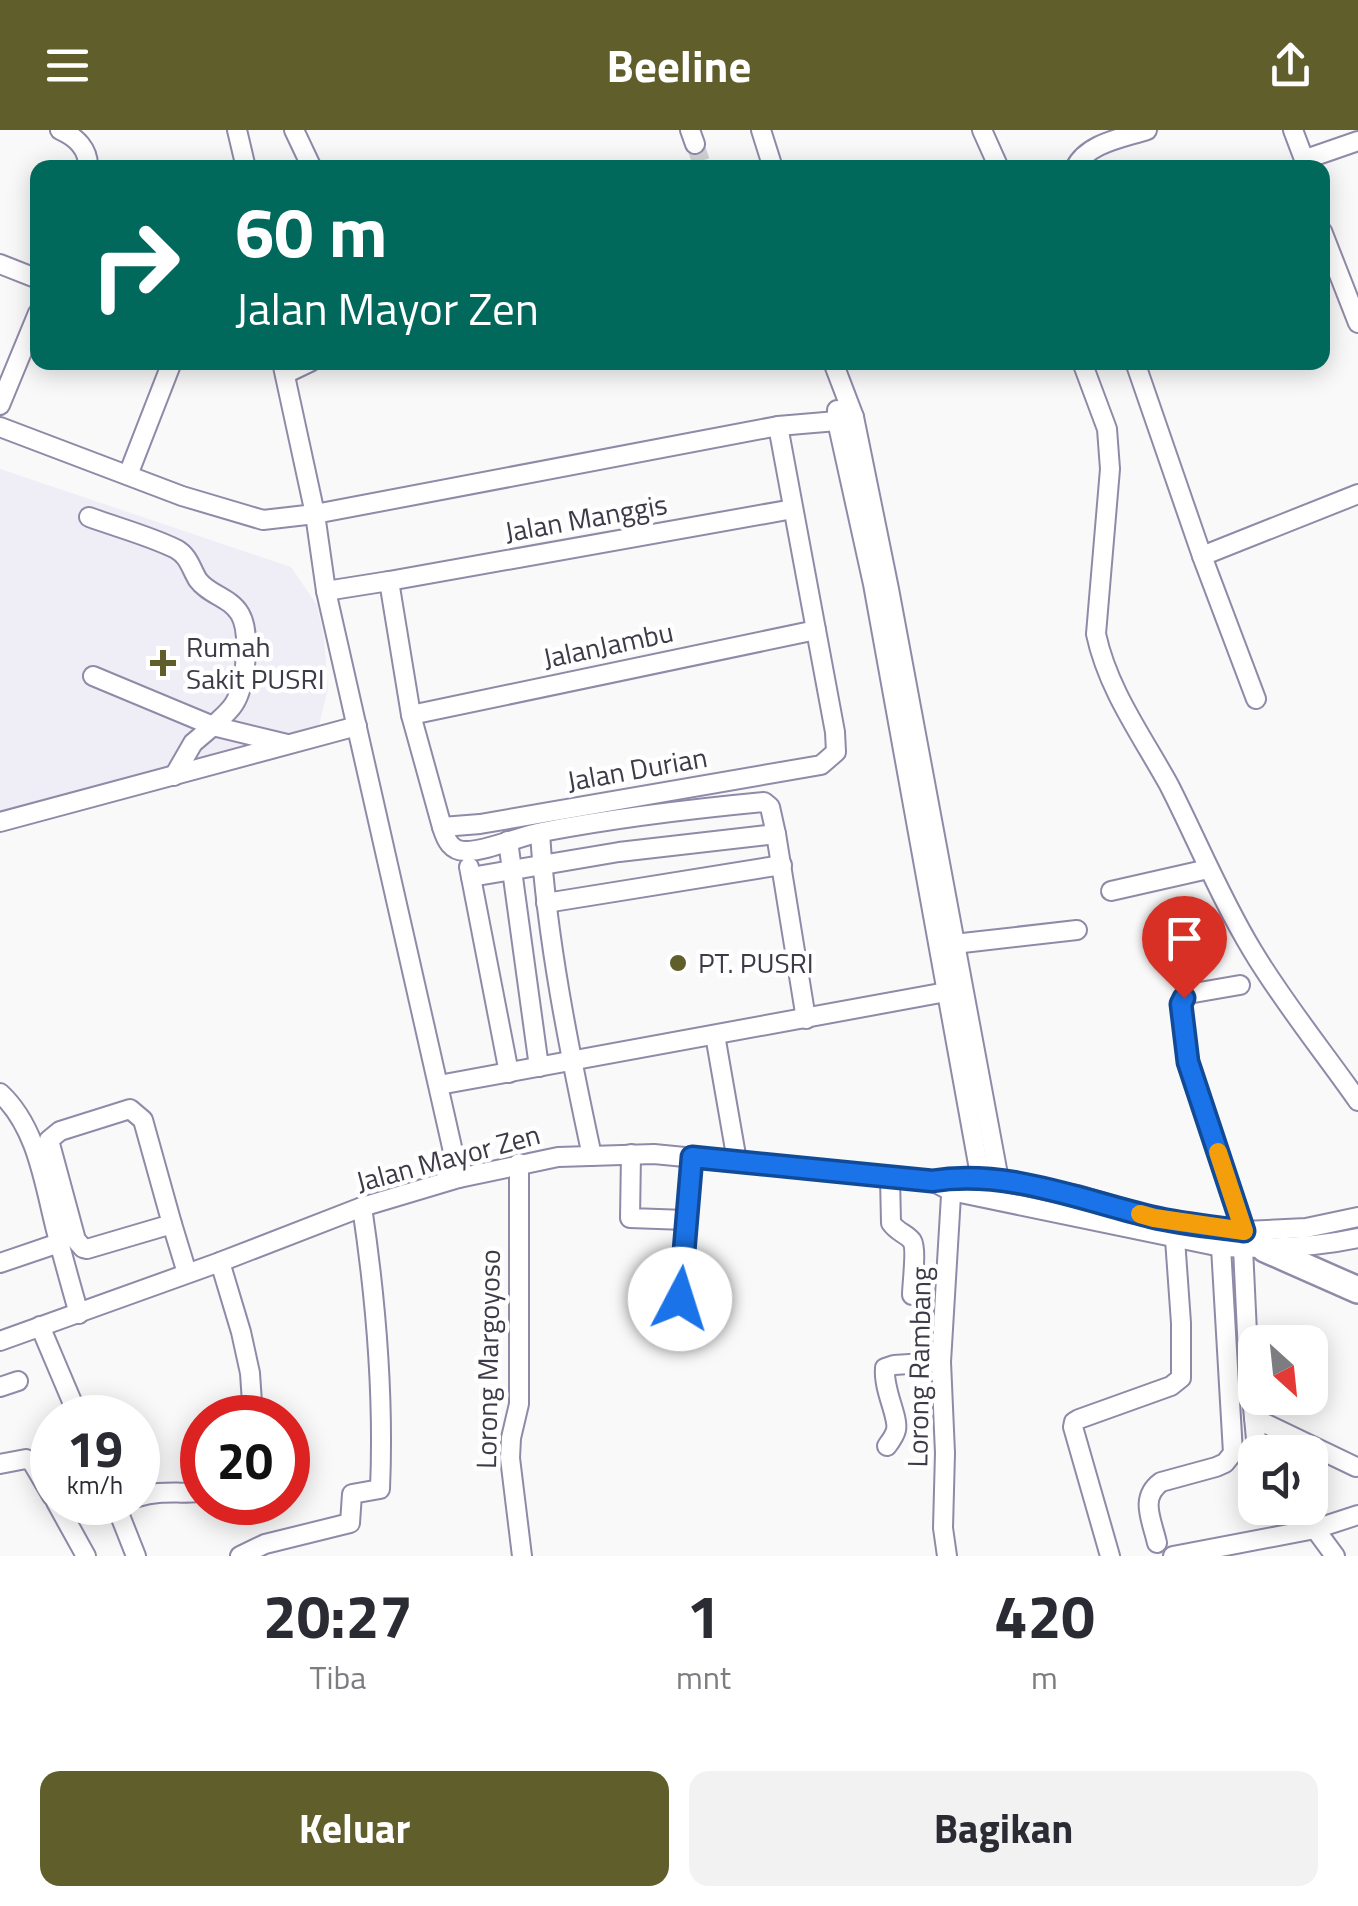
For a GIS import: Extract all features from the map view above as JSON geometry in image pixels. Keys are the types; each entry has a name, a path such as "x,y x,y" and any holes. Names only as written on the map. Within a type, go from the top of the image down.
{"highway":[{"path":"1251,1243 1358,1290"}],"street":[{"path":"60,130 81,144 88,160"},
{"path":"237,130 244,160"},
{"path":"294,130 308,160"},
{"path":"762,130 771,160"},
{"path":"982,130 995,160"},
{"path":"1079,160 1088,150 1147,130"},
{"path":"1293,130 1305,160"},
{"path":"1313,160 1358,141"},
{"path":"1330,251 1358,323"},
{"path":"0,264 30,276"},
{"path":"0,405 30,332"},
{"path":"128,475 169,370"},
{"path":"284,370 326,592 459,1178"},
{"path":"835,370 955,991 988,1192"},
{"path":"1085,370 1107,428 1110,469 1096,634 1100,656 1253,953 1358,1101"},
{"path":"1137,370 1256,699"},
{"path":"0,427 182,496 262,520 314,514 778,426 845,419"},
{"path":"845,419 889,589 954,944 955,991 1000,1180"},
{"path":"778,426 816,630"},
{"path":"1202,556 1358,494"},
{"name":"Jalan Manggis","path":"326,592 793,509"},
{"path":"89,517 179,550 206,588 227,599 240,614 246,632 244,678 234,705 193,743 174,776"},
{"path":"389,581 411,715 448,844 466,852 540,832 764,802 770,807 782,865 806,1019"},
{"name":"JalanJambu","path":"411,715 816,630"},
{"name":"Jalan Durian","path":"442,827 480,824 821,765 836,752 816,630"},
{"path":"93,676 213,726 288,744"},
{"path":"0,822 357,726"},
{"path":"540,832 546,903 592,1156"},
{"path":"470,877 776,834"},
{"path":"508,841 539,1067"},
{"path":"466,852 509,1072"},
{"path":"546,903 782,865"},
{"path":"1111,891 1208,869"},
{"path":"954,944 1076,930"},
{"path":"1240,985 1188,994 1181,1004 1188,1062 1251,1243 1248,1354 1256,1435"},
{"path":"439,1085 955,991"},
{"path":"715,1035 738,1161"},
{"path":"0,1093 23,1120 35,1150 79,1314"},
{"path":"172,1224 83,1248 76,1240 52,1136 130,1109 136,1112 143,1120 188,1274"},
{"path":"631,1154 630,1218 686,1220"},
{"name":"Jalan Mayor Zen","path":"0,1341 362,1208 459,1178 558,1157 692,1157 932,1181 988,1192"},
{"path":"677,1339 692,1157"},
{"name":"Lorong Margoyoso","path":"519,1164 519,1404 510,1458 522,1556"},
{"path":"890,1177 891,1224 914,1247 912,1295"},
{"path":"1000,1180 1078,1195 1251,1243 1318,1245 1358,1238"},
{"path":"988,1192 1000,1180"},
{"name":"Lorong Rambang","path":"948,1556 944,1528 942,1362 952,1184"},
{"path":"988,1192 1220,1247 1358,1217"},
{"path":"240,1556 264,1544 350,1523 352,1494 380,1489 382,1433 370,1264 362,1208"},
{"path":"1110,1556 1074,1422 1171,1386 1180,1378 1175,1238"},
{"path":"0,1263 59,1244"},
{"path":"1158,1543 1147,1500 1154,1488 1161,1482 1216,1467 1233,1453 1220,1247"},
{"path":"220,1262 241,1332 251,1395"},
{"path":"40,1326 69,1395"},
{"path":"887,1446 896,1430 896,1421 887,1394 886,1368 942,1362"},
{"path":"1254,1418 1356,1468"},
{"path":"0,1464 30,1461"},
{"path":"1174,1556 1315,1529 1358,1516"},
{"path":"69,1525 86,1556"},
{"path":"124,1525 136,1556"},
{"path":"1311,1525 1335,1556"}],"shaded area":[{"name":"Rumah Sakit PUSRI","path":"0,469 291,567 317,605 324,638 328,689 319,725 206,761 0,813"}],"tunnel":[{"path":"695,144 700,160"}],"slow traffic":[{"path":"1140,1214 1244,1231 1218,1152"}],"place":[{"name":"Rumah Sakit PUSRI","path":"163,663"},
{"name":"PT. PUSRI","path":"678,963"}],"route":[{"path":"680,1299 692,1157 932,1181 1000,1180 1078,1195 1154,1218 1244,1231 1188,1062 1181,1004 1184,998"}]}
